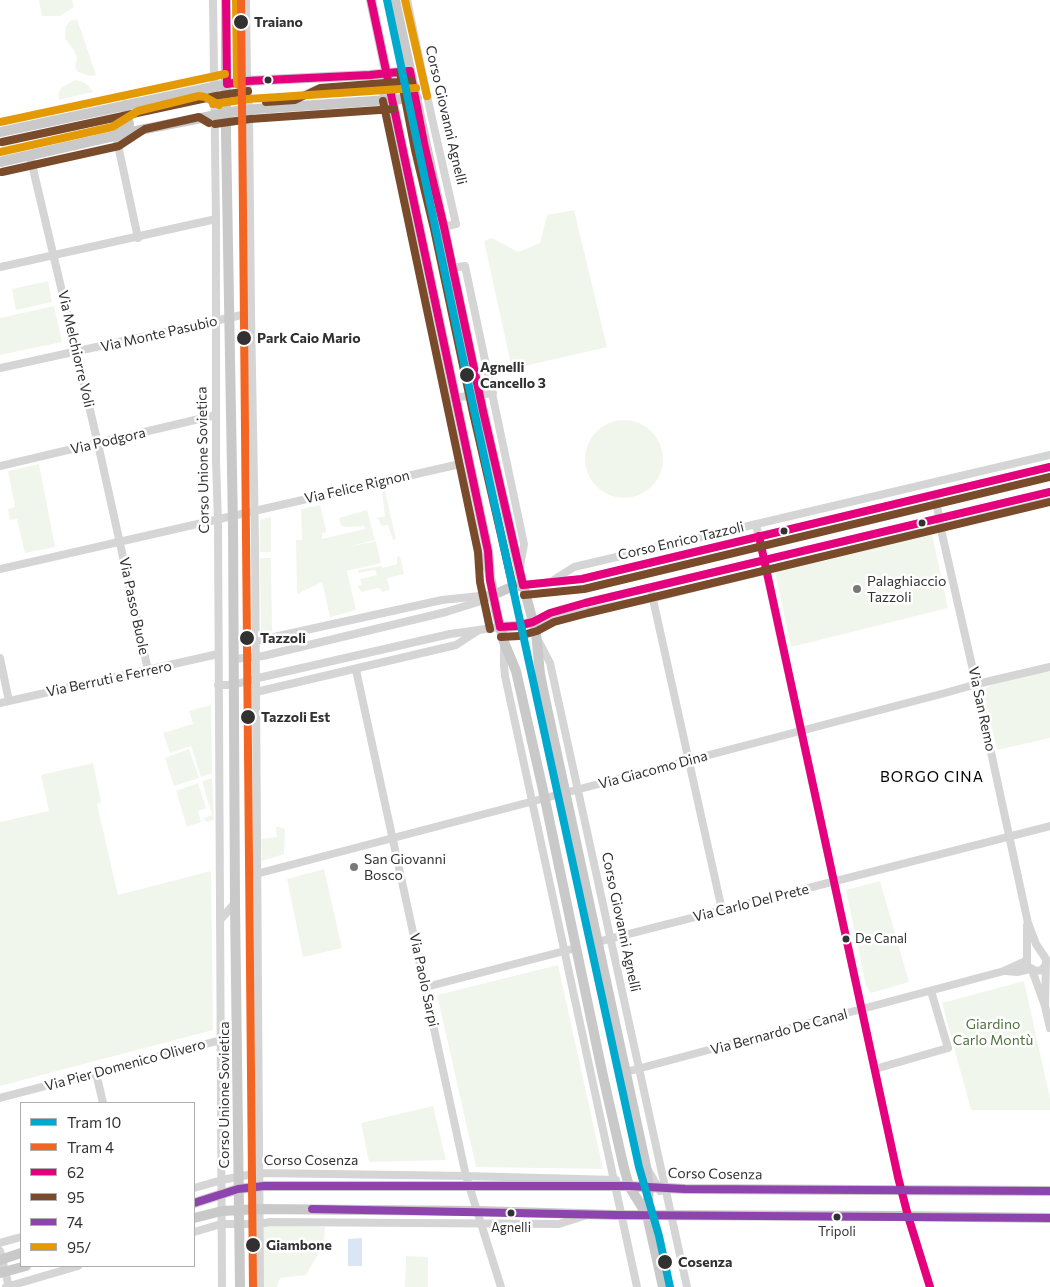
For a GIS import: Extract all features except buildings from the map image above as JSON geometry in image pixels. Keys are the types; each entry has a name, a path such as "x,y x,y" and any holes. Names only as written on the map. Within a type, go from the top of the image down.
{"main road":[{"name":"Corso Unione Sovietica","path":"226,0 240,1287"},
{"path":"372,0 386,73 388,100 451,399 488,551 493,595 508,588 523,585"},
{"name":"Corso Giovanni Agnelli","path":"394,0 416,71 422,98 425,148 519,571 537,638 540,674 646,1166 658,1187 647,1215"},
{"path":"0,132 214,86 247,81 416,71"},
{"path":"0,162 214,114 250,108 422,98"},
{"path":"116,136 129,124 125,105"},
{"name":"Corso Giovanni Agnelli","path":"493,595 504,642 516,670 545,798 576,948 597,1077 624,1168 621,1184 647,1215 663,1287"},
{"path":"500,627 517,626 533,622"},
{"name":"Corso Cosenza","path":"195,1203 238,1189 259,1186 470,1187 621,1184 658,1187 901,1191 1050,1191"},
{"path":"195,1218 222,1211 259,1208 622,1215 1050,1218"},
{"path":"1,1256 20,1253"},
{"path":"3,1272 22,1267"}],"street":[{"name":"Corso Unione Sovietica","path":"213,0 222,1287"},
{"path":"246,0 247,81 250,108 256,641 260,1287"},
{"name":"Corso Giovanni Agnelli","path":"407,0 416,71"},
{"name":"Corso Giovanni Agnelli","path":"422,98 456,224 444,227"},
{"path":"116,136 138,238"},
{"name":"Via Melchiorre Voli","path":"30,156 120,542"},
{"path":"0,267 138,238 216,219"},
{"name":"Corso Giovanni Agnelli","path":"452,268 465,266 524,544 519,571"},
{"path":"230,317 251,313"},
{"name":"Via Monte Pasubio","path":"0,368 230,317"},
{"path":"490,574 479,554 460,464 451,399 492,392"},
{"name":"Via Podgora","path":"0,466 216,415"},
{"name":"Corso Enrico Tazzoli","path":"550,582 574,567 1050,455"},
{"name":"Via Felice Rignon","path":"254,511 460,464"},
{"name":"Corso Enrico Tazzoli","path":"523,585 582,579 1050,467"},
{"path":"533,622 653,598 1050,492"},
{"name":"Via San Remo","path":"935,495 1028,923 1027,960 1045,1006 1050,1028"},
{"path":"533,622 550,613 764,561 941,522 1050,501"},
{"name":"Corso Unione Sovietica","path":"233,517 254,511"},
{"name":"Via Passo Buole","path":"0,569 233,517"},
{"path":"756,524 901,1191 930,1287"},
{"name":"Via Passo Buole","path":"120,542 148,670"},
{"path":"650,588 722,910"},
{"path":"256,641 442,600 493,595"},
{"path":"234,659 256,657 446,612 481,601 493,595"},
{"path":"218,685 233,685 256,678 450,634 500,627"},
{"path":"256,692 456,645 479,630"},
{"name":"Corso Giovanni Agnelli","path":"537,638 550,663 639,1069 658,1187 672,1215 687,1287"},
{"name":"Corso Giovanni Agnelli","path":"504,642 504,665 532,801 565,950 597,1077 621,1184 622,1215 637,1287"},
{"name":"Via Berruti e Ferrero","path":"0,703 218,654"},
{"path":"0,658 9,701"},
{"name":"Via Giacomo Dina","path":"256,874 1050,666"},
{"name":"Via Paolo Sarpi","path":"356,670 466,1176 501,1287"},
{"name":"Via Carlo Del Prete","path":"597,942 1050,826"},
{"path":"220,920 235,903"},
{"name":"Via San Remo","path":"1028,923 1046,959 1045,1006"},
{"path":"426,987 576,948"},
{"name":"Via Bernardo De Canal","path":"626,1072 1004,971 1027,960 1032,952 1046,959 1039,971 1004,971"},
{"path":"875,1069 948,1048 932,991"},
{"name":"Via Pier Domenico Olivero","path":"0,1098 221,1040"},
{"path":"96,1074 102,1102"},
{"name":"Corso Cosenza","path":"195,1188 258,1173 466,1176 621,1184"},
{"path":"195,1232 221,1224 259,1224 270,1222 558,1224 588,1214"},
{"path":"0,1243 20,1237"},
{"path":"1,1256 3,1272 8,1287 75,1267"}],"green space":[{"path":"39,0 72,0 74,7 60,16 42,16"},
{"path":"77,19 96,75 90,76 78,72 75,67 77,58 74,50 66,40 65,33 66,26 70,21"},
{"path":"75,80 89,86 93,92 59,100 58,94 61,88"},
{"path":"369,83 371,95 261,101 260,96 294,94 314,85"},
{"path":"17,136 20,151 0,155 0,140"},
{"path":"574,210 607,347 512,369 484,241 492,238 518,252 540,243 547,215"},
{"path":"48,281 52,302 16,310 12,289"},
{"path":"54,306 62,342 0,355 0,318"},
{"path":"616,420 632,420 646,426 657,437 663,451 663,467 657,481 646,492 632,498 616,498 602,492 591,481 585,467 585,451 591,437 602,426"},
{"path":"39,464 55,547 25,553 17,519 10,520 8,509 15,507 8,471"},
{"path":"385,491 396,539 393,540 388,525 381,526 379,519 373,519 385,516 382,492"},
{"path":"320,505 326,530 325,533 322,533 322,539 365,529 364,526 345,527 341,525 339,518 367,510 375,540 348,547 376,541 381,563 347,571 356,610 330,617 322,582 297,594 296,540 302,540 301,509"},
{"path":"271,517 271,552 260,552 260,520"},
{"name":"Palaghiaccio Tazzoli","path":"932,534 948,608 791,647 775,572"},
{"path":"400,556 404,574 387,578 390,590 382,592 381,589 377,588 362,592 357,586 362,585 360,579 377,575 375,570 358,573 358,570 382,566 382,568 397,564 397,557"},
{"path":"260,558 271,558 272,631 261,634"},
{"path":"1050,670 1050,738 997,750 983,690 993,684"},
{"path":"211,705 212,773 201,777 191,746 170,753 163,733 193,724 189,711"},
{"path":"189,749 199,778 174,786 165,758"},
{"path":"93,763 101,802 97,804 118,895 211,871 213,1030 0,1086 0,822 49,811 41,775"},
{"path":"212,778 214,820 206,822 204,818 212,815 202,781"},
{"path":"198,783 206,808 198,811 201,822 187,827 176,791"},
{"path":"276,826 285,829 284,854 262,861 261,839 277,837"},
{"path":"324,869 342,948 303,957 287,879"},
{"path":"880,881 909,982 871,993 866,986 846,890"},
{"path":"558,965 603,1169 476,1167 437,995"},
{"name":"Giardino Carlo Montù","path":"1024,981 1050,1098 1050,1110 971,1110 942,1003"},
{"path":"433,1106 446,1160 369,1162 361,1123"},
{"path":"266,1225 325,1227 324,1244 306,1275 280,1278 277,1287 262,1287 263,1227"},
{"path":"406,1256 428,1257 428,1287 405,1287"}],"water":[{"path":"362,1238 362,1266 348,1266 348,1239"}],"tram line":[{"name":"4","path":"241,0 253,1287"},
{"name":"10","path":"387,0 639,1167 659,1236 670,1287"}],"transit line":[{"name":"62","path":"226,0 227,84"},
{"name":"95/","path":"236,0 237,84"},
{"name":"62","path":"371,0 488,551 490,580 500,627"},
{"name":"95/","path":"405,0 427,96"},
{"name":"62","path":"227,84 247,81 370,75 409,71"},
{"name":"62","path":"410,71 425,148 523,585"},
{"name":"95","path":"400,73 415,150 513,587"},
{"name":"95/","path":"0,122 225,74"},
{"name":"95","path":"266,102 295,100 320,88 411,81"},
{"name":"95/","path":"213,104 248,99 416,88"},
{"name":"95","path":"2,142 216,96 248,91"},
{"name":"95/","path":"0,152 112,127 138,111 199,96 205,97 219,105"},
{"name":"95","path":"383,101 478,552 480,582 490,629"},
{"name":"95","path":"215,124 250,119 394,109"},
{"name":"95","path":"2,172 119,146 145,129 199,117 209,123"},
{"name":"62","path":"523,585 582,579 1050,467"},
{"name":"95","path":"524,595 584,589 1050,477"},
{"name":"62","path":"500,627 517,626 533,622 550,613 585,603 1050,492"},
{"name":"95","path":"501,637 519,636 537,631 554,622 588,613 1050,502"},
{"name":"62","path":"759,536 898,1177 930,1287"},
{"name":"74","path":"195,1203 238,1189 264,1186 629,1186 685,1189 1050,1191"},
{"name":"74","path":"312,1209 616,1215 1050,1218"}],"place":[{"name":"Traiano","path":"241,22"},
{"name":"Park Caio Mario","path":"244,338"},
{"name":"Agnelli Cancello 3","path":"467,375"},
{"name":"Palaghiaccio Tazzoli","path":"857,589"},
{"name":"Tazzoli","path":"247,638"},
{"name":"Tazzoli Est","path":"248,717"},
{"name":"San Giovanni Bosco","path":"354,867"},
{"name":"De Canal","path":"846,939"},
{"name":"Agnelli","path":"511,1213"},
{"name":"Tripoli","path":"837,1217"},
{"name":"Giambone","path":"253,1245"},
{"name":"Cosenza","path":"665,1262"}],"district":[{"name":"BORGO CINA","path":"932,777"}]}
